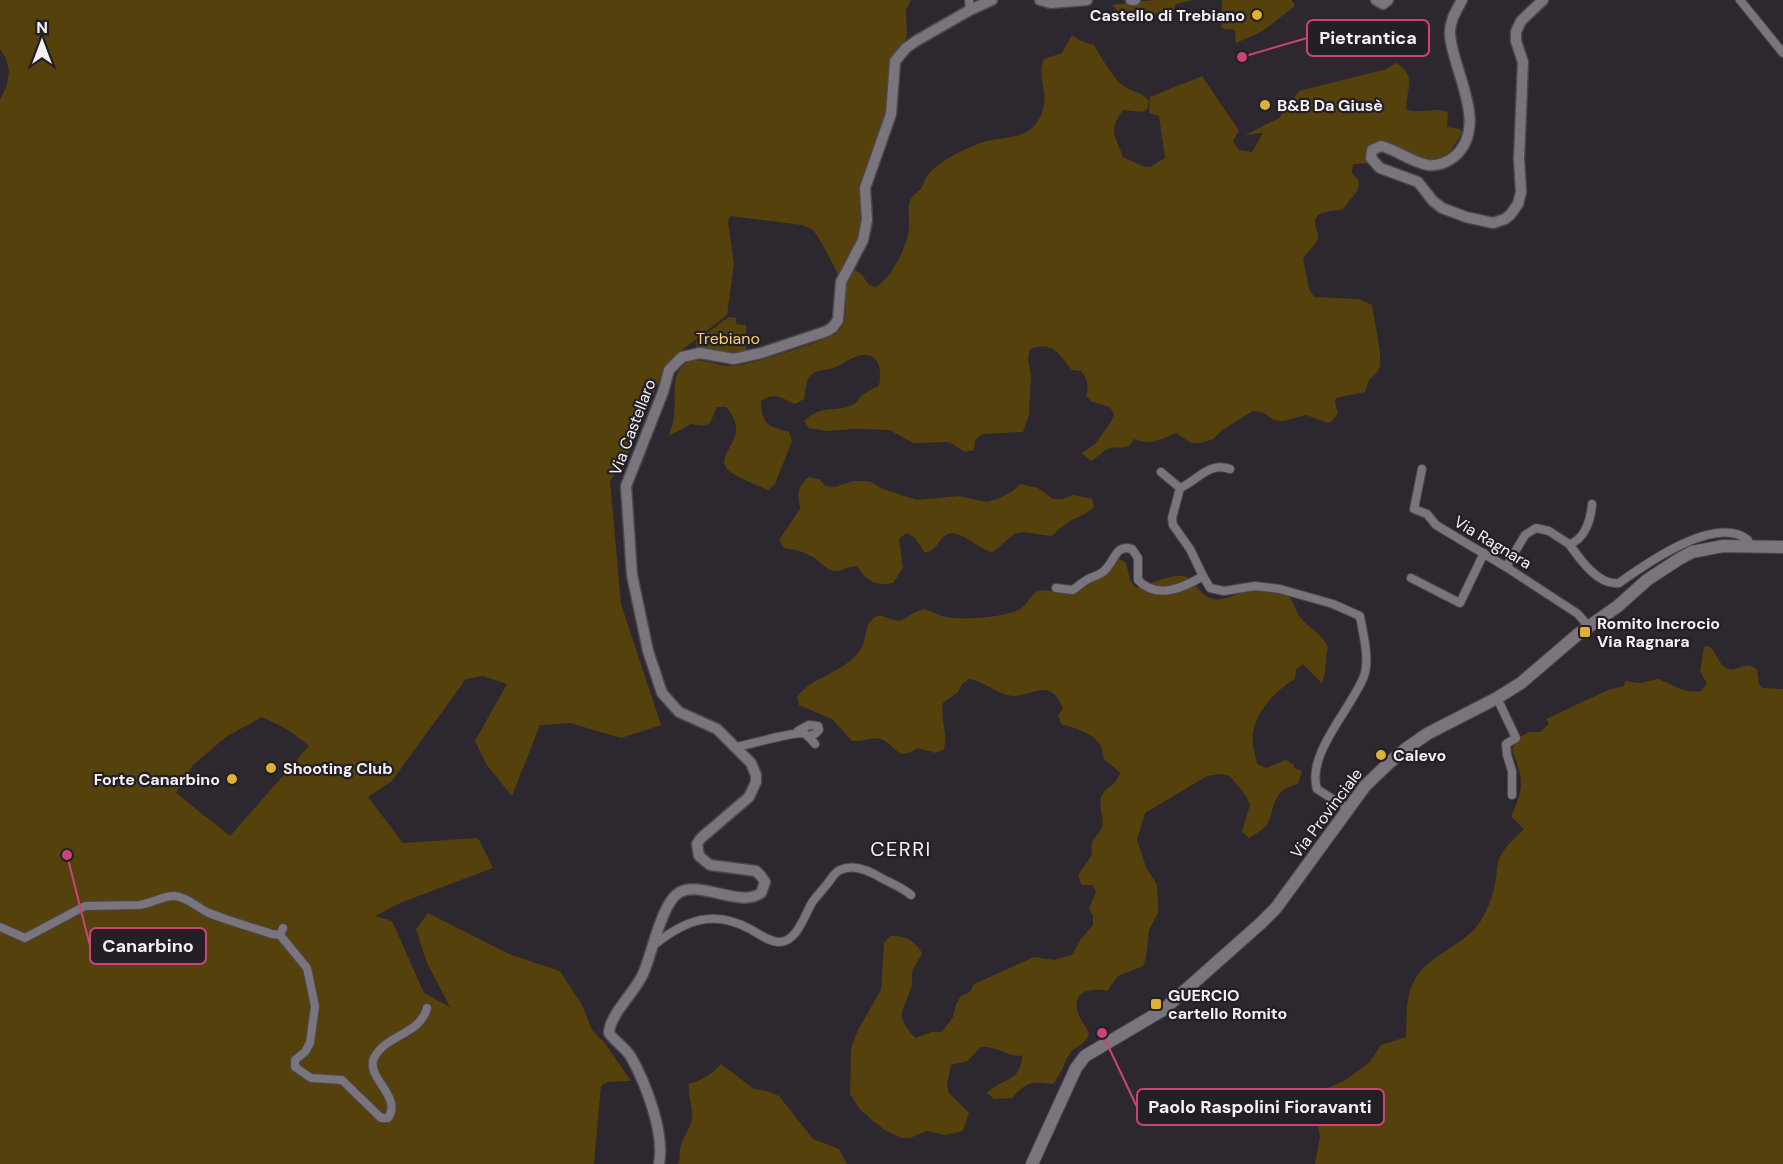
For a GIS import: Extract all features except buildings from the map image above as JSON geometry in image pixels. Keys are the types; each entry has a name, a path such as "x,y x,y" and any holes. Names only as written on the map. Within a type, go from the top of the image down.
{"main road":[{"name":"Via Provinciale","path":"1032,1164 1079,1063 1101,1045 1163,1010 1261,923 1276,908 1371,780 1407,748 1427,734 1497,698 1528,678 1647,580 1679,559 1710,548 1748,545 1783,547"}],"street":[{"name":"Via Castellaro","path":"736,747 717,729 679,712 662,693 648,651 632,575 625,488 630,470 663,392 669,370 682,357 700,353 741,358 806,339 827,331 836,324 842,282 863,240 867,220 865,188 891,114 895,61 906,48 969,5 992,0"},
{"path":"1040,0 1051,3 1087,0"},
{"path":"1376,0 1383,4 1388,0"},
{"path":"1462,0 1451,22 1450,32 1453,53 1469,108 1470,126 1464,143 1452,158 1438,165 1428,165 1381,146 1372,150 1371,158 1380,168 1418,182 1433,201 1442,208 1466,217 1493,223 1510,215 1518,204 1521,192 1519,159 1523,62 1516,41 1516,32 1521,21 1543,0"},
{"path":"1740,0 1783,53"},
{"path":"1230,469 1223,466 1197,475 1180,488 1172,518 1173,525 1190,549 1210,588 1217,591 1255,586 1280,590 1333,604 1360,616 1366,657 1364,675 1340,721 1326,741 1318,760 1316,781 1317,789 1348,809"},
{"name":"Via Ragnara","path":"1422,469 1414,509 1427,514 1436,525 1578,614 1589,627"},
{"path":"1161,472 1180,488"},
{"path":"1569,544 1576,542 1588,525 1592,504"},
{"path":"1506,567 1525,535 1536,528 1549,531 1569,544 1592,571 1613,584 1619,583 1672,549 1706,535 1733,531 1748,540 1748,545"},
{"path":"1056,588 1073,590 1106,570 1116,552 1125,548 1132,549 1138,558 1138,580 1152,589 1170,591 1203,576"},
{"path":"1412,578 1460,603 1484,553"},
{"path":"1497,698 1516,738 1506,744 1512,771 1512,795"},
{"path":"659,1164 660,1142 647,1093 630,1056 609,1033 612,1021 643,976 665,910 681,891 694,889 731,896 755,896 763,890 764,878 756,871 710,865 703,861 697,849 700,838 719,820 742,804 754,788 756,775 754,768 736,747 797,732 809,725 818,726 819,730 815,734 808,736"},
{"path":"797,732 808,736 815,744"},
{"path":"654,945 677,928 700,919 724,919 778,942 788,940 800,926 812,902 840,870 853,868 867,871 911,895"},
{"path":"0,927 25,938 80,907 139,905 167,896 176,896 208,913 272,934 281,931 307,968 315,1006 310,1043 305,1052 295,1060 295,1067 311,1078 342,1080 381,1118 388,1118 392,1109 387,1093 377,1076 374,1058 388,1043 415,1027 426,1015 427,1008"}],"green space":[{"path":"0,0 911,0 906,10 907,36 899,54 859,238 839,276 813,230 802,225 730,216 728,222 734,264 727,315 673,357 662,374 625,460 610,481 621,604 661,725 621,738 570,723 540,725 512,796 486,764 475,741 507,684 483,676 466,679 392,781 368,797 403,843 478,838 493,868 400,903 375,916 392,921 424,993 450,1007 427,963 416,929 428,913 509,954 560,971 582,1005 592,1030 604,1042 631,1081 607,1082 601,1086 594,1164 0,1164 0,100 7,85 9,71 6,58 0,49","holes":["262,717 287,729 309,746 230,836 176,793 193,765 226,737"]},
{"path":"1153,0 1193,0 1176,4 1174,9 1148,16 1119,12 1112,5"},
{"path":"1222,0 1292,0 1295,6 1263,31 1236,43 1235,30 1221,27"},
{"path":"1072,35 1094,45 1117,80 1124,87 1143,95 1149,101 1148,108 1143,112 1123,110 1114,129 1123,157 1142,166 1150,167 1165,158 1159,116 1149,113 1150,97 1202,76 1239,131 1233,141 1239,150 1252,152 1263,133 1245,135 1279,118 1299,91 1386,69 1396,63 1403,68 1409,80 1407,110 1448,112 1447,127 1459,129 1462,132 1451,150 1442,158 1420,158 1377,144 1367,163 1353,164 1352,173 1359,181 1358,190 1343,209 1318,215 1315,223 1318,238 1303,258 1309,289 1314,297 1359,299 1372,305 1380,351 1380,365 1379,370 1369,380 1365,392 1336,398 1338,413 1328,423 1306,415 1283,421 1274,420 1262,412 1253,411 1224,429 1213,439 1191,443 1176,433 1151,442 1134,439 1129,445 1108,449 1091,461 1082,453 1095,444 1114,414 1110,407 1092,402 1086,396 1087,383 1081,371 1072,370 1055,350 1044,346 1030,349 1028,358 1031,376 1029,415 1023,432 982,434 975,440 974,450 965,452 949,442 913,443 890,430 827,431 809,428 804,421 816,412 854,404 862,395 879,386 879,366 873,357 861,355 836,367 813,373 807,381 804,399 795,404 774,396 761,401 764,420 775,428 789,432 792,441 775,484 768,490 742,479 729,471 725,465 725,458 735,437 736,428 734,418 726,407 717,407 710,423 702,426 691,424 669,436 674,417 674,391 677,374 685,364 696,360 731,366 739,365 802,347 836,333 845,319 846,292 850,276 855,270 869,285 876,287 887,277 906,243 910,200 933,169 946,159 969,148 983,142 1024,133 1035,125 1044,106 1041,74 1044,59 1062,53"},
{"name":"Trebiano","path":"729,317 736,318 736,324 746,325 746,353 740,355 697,350 696,341"},
{"path":"809,477 819,479 825,486 835,487 853,481 872,482 880,488 917,500 959,496 987,502 1013,491 1020,484 1038,488 1053,499 1063,499 1073,495 1092,499 1094,507 1070,521 1051,536 1023,532 1014,534 993,552 951,533 925,553 915,538 907,533 899,539 903,568 893,583 881,584 867,579 857,566 832,570 808,554 784,548 779,540 800,509 799,491"},
{"path":"1118,558 1126,563 1130,580 1136,588 1166,578 1181,576 1187,577 1204,594 1213,599 1224,599 1258,590 1285,594 1291,599 1303,621 1322,637 1328,647 1322,683 1303,664 1296,669 1295,679 1271,698 1264,707 1253,735 1257,764 1266,768 1286,760 1294,765 1294,768 1302,771 1298,784 1280,794 1274,803 1267,825 1249,838 1242,832 1250,805 1246,796 1230,776 1221,774 1207,776 1145,813 1137,840 1146,867 1157,885 1158,913 1149,930 1143,966 1118,976 1107,991 1091,990 1081,994 1077,1003 1078,1012 1089,1035 1071,1052 1053,1084 1026,1085 1012,1098 994,1099 987,1093 1014,1076 1021,1065 1022,1056 980,1047 968,1061 951,1065 947,1084 949,1093 969,1113 963,1131 945,1135 927,1131 910,1138 902,1138 886,1131 872,1120 859,1108 850,1094 851,1048 858,1030 881,990 884,943 890,936 900,936 916,945 922,953 913,969 912,986 902,1014 904,1023 915,1038 932,1032 942,1032 953,1017 956,1004 961,996 970,992 974,984 1034,957 1054,960 1072,955 1081,939 1093,925 1093,916 1089,908 1096,892 1092,885 1082,885 1078,876 1091,856 1092,843 1102,827 1100,803 1102,795 1116,781 1120,773 1105,760 1101,746 1094,738 1078,729 1062,725 1058,716 1063,708 1051,692 1045,690 1023,695 1007,695 969,679 962,684 958,692 943,703 944,749 936,753 918,748 901,754 881,739 852,741 832,719 799,705 797,697 811,684 851,660 862,647 870,622 880,615 889,619 901,620 925,609 949,618 1004,615 1020,609 1040,590 1068,593 1078,589"},
{"path":"1709,646 1726,668 1753,667 1757,670 1759,684 1762,688 1783,689 1783,1164 1315,1164 1320,1137 1315,1109 1316,1100 1321,1091 1344,1081 1370,1062 1381,1045 1406,1037 1409,996 1419,973 1473,931 1486,912 1494,890 1500,857 1524,829 1511,816 1519,798 1521,783 1512,750 1516,740 1528,732 1540,732 1549,724 1546,719 1608,690 1624,686 1625,681 1640,683 1658,679 1684,690 1701,691 1707,684 1700,671 1704,647"},
{"path":"721,1064 754,1089 779,1096 813,1139 839,1149 847,1164 678,1164 681,1145 692,1118 689,1084 707,1076"}],"place":[{"name":"Castello di Trebiano","path":"1257,15"},
{"name":"Pietrantica","path":"1242,57"},
{"name":"B&B Da Giusè","path":"1265,105"},
{"name":"Romito Incrocio Via Ragnara","path":"1585,632"},
{"name":"Calevo","path":"1381,755"},
{"name":"Shooting Club","path":"271,768"},
{"name":"Forte Canarbino","path":"232,779"},
{"name":"Canarbino","path":"67,855"},
{"name":"GUERCIO cartello Romito","path":"1156,1004"},
{"name":"Paolo Raspolini Fioravanti","path":"1102,1033"}],"district":[{"name":"CERRI","path":"901,849"}]}
